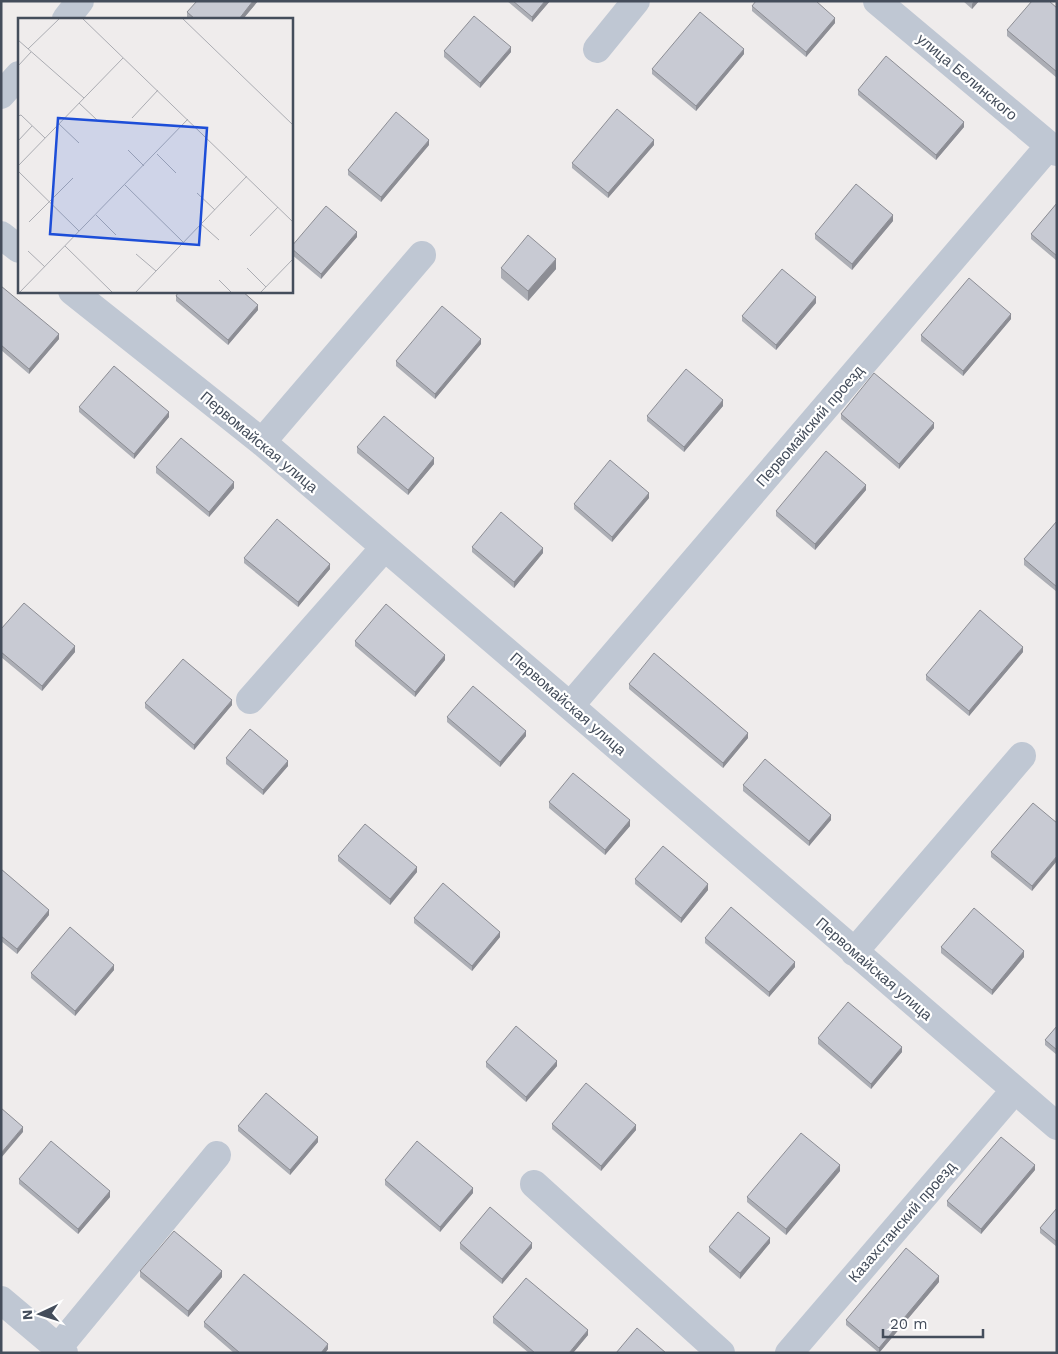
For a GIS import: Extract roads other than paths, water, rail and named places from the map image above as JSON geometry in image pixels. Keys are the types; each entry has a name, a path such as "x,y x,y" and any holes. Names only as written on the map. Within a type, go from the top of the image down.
{"street":[{"path":"67,18 80,1"},
{"path":"597,49 636,1"},
{"name":"улица Белинского","path":"877,1 1053,149"},
{"path":"1,96 18,76"},
{"name":"Первомайский проезд","path":"570,706 1053,149"},
{"path":"1,235 18,248"},
{"path":"262,442 422,255"},
{"name":"Первомайская улица","path":"73,292 262,442 1014,1091 1057,1126"},
{"path":"250,700 384,548"},
{"path":"854,952 1022,756"},
{"name":"Казахстанский проезд","path":"789,1353 1014,1091"},
{"path":"1,1300 61,1350 217,1155"},
{"path":"534,1184 721,1353"}]}
